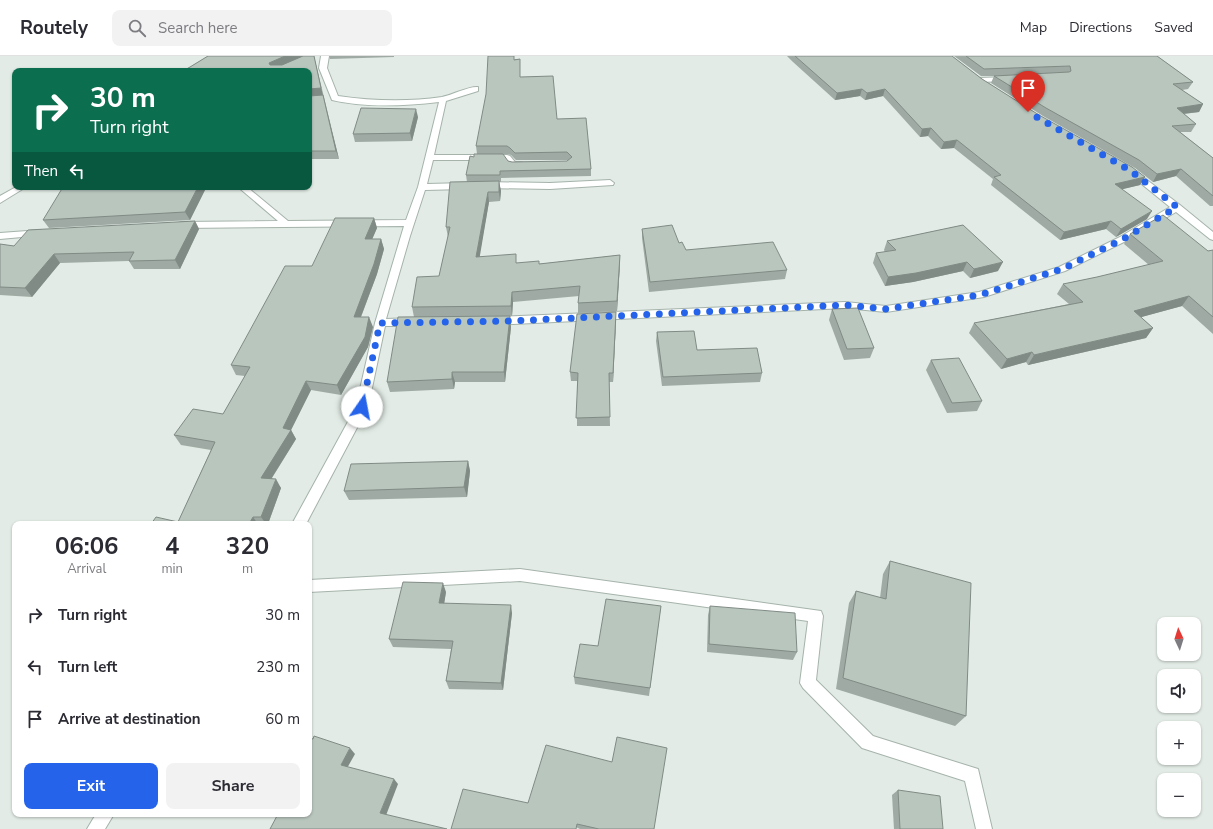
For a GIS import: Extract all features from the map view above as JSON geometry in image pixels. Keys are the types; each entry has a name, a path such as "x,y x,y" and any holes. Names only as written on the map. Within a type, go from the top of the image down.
{"street":[{"path":"325,56 323,68 332,98 377,102 443,99 475,89"},
{"path":"989,87 976,78 1017,78"},
{"path":"302,521 362,407 380,323 422,187 443,99"},
{"path":"429,157 507,158 513,165 528,165"},
{"path":"1124,167 1177,207 1213,237"},
{"path":"422,187 610,184"},
{"path":"0,200 17,190"},
{"path":"245,190 285,224"},
{"path":"481,321 845,305 886,309 980,295 1062,269 1123,239 1177,207"},
{"path":"175,225 410,222"},
{"path":"0,236 47,233"},
{"path":"380,323 427,322"},
{"path":"312,586 520,575 816,616 808,683 868,742 972,775 984,829"},
{"path":"95,829 104,817"}],"building":[{"path":"208,56 285,56 269,63 270,65 282,65 303,56 314,56 321,88 312,89 312,68 188,68"},
{"path":"488,56 514,56 514,60 520,59 520,77 553,76 557,119 586,118 591,169 500,171 500,175 466,175 470,156 474,157 474,154 503,154 508,161 512,162 567,161 572,157 567,152 515,153 507,146 476,146 486,94"},
{"path":"795,56 952,56 982,79 1039,115 1132,167 1145,177 1115,184 1152,211 1121,229 1111,221 1064,232 994,177 1001,175 957,140 944,142 931,128 922,129 885,89 867,93 862,89 837,93"},
{"path":"966,56 1157,56 1193,82 1173,84 1203,104 1177,108 1196,124 1172,126 1213,158 1213,196 1181,169 1157,174 1139,160 1046,108 994,76 1069,72 1071,71 1070,66 984,69"},
{"path":"323,95 336,151 312,151 312,96"},
{"path":"361,108 416,109 410,133 353,134"},
{"path":"499,181 499,192 488,192 476,257 516,254 516,263 539,261 539,264 620,255 617,301 578,303 580,286 512,292 511,306 412,307 417,277 439,276 450,227 446,227 450,182"},
{"path":"61,190 196,190 185,212 43,220"},
{"path":"1163,215 1208,251 1213,250 1213,317 1189,296 1134,311 1153,328 1034,355 1032,352 1007,359 974,323 1083,302 1063,284 1163,261 1130,234"},
{"path":"335,218 374,218 365,239 381,239 374,264 354,317 369,317 365,337 337,385 306,381 283,428 291,430 261,478 276,479 261,517 253,517 251,521 178,521 215,442 174,435 193,409 223,414 250,367 231,365 285,266 312,266"},
{"path":"195,221 175,260 129,261 134,252 54,254 25,288 0,287 0,244 14,246 28,230"},
{"path":"672,225 679,243 682,242 686,250 773,242 787,270 650,282 642,229"},
{"path":"963,225 1003,262 974,269 967,262 916,273 888,277 876,253 896,250 887,241"},
{"path":"858,308 874,348 847,349 832,309"},
{"path":"616,312 613,373 609,373 610,417 576,418 578,373 570,372 577,314"},
{"path":"510,316 504,372 452,372 452,379 387,382 398,317"},
{"path":"694,331 697,350 757,348 762,373 663,377 657,332"},
{"path":"959,358 982,401 952,403 931,360"},
{"path":"468,461 464,487 344,491 351,464"},
{"path":"156,517 174,521 153,521"},
{"path":"890,561 971,583 966,716 843,678 856,591 886,599"},
{"path":"403,582 443,583 439,603 511,605 501,683 446,681 453,641 389,639"},
{"path":"606,599 661,606 650,688 574,677 580,644 598,646"},
{"path":"710,606 795,613 797,652 709,644"},
{"path":"314,736 350,748 341,765 394,779 380,813 447,829 270,829 276,817 312,817"},
{"path":"617,737 667,748 654,829 599,829 577,824 576,829 451,829 463,789 528,803 546,745 612,762"},
{"path":"898,790 940,796 943,829 900,829"}],"route":[{"path":"362,407 380,323 512,321 845,305 886,309 980,295 1062,269 1123,239 1177,207 1131,171 1028,112"}]}
